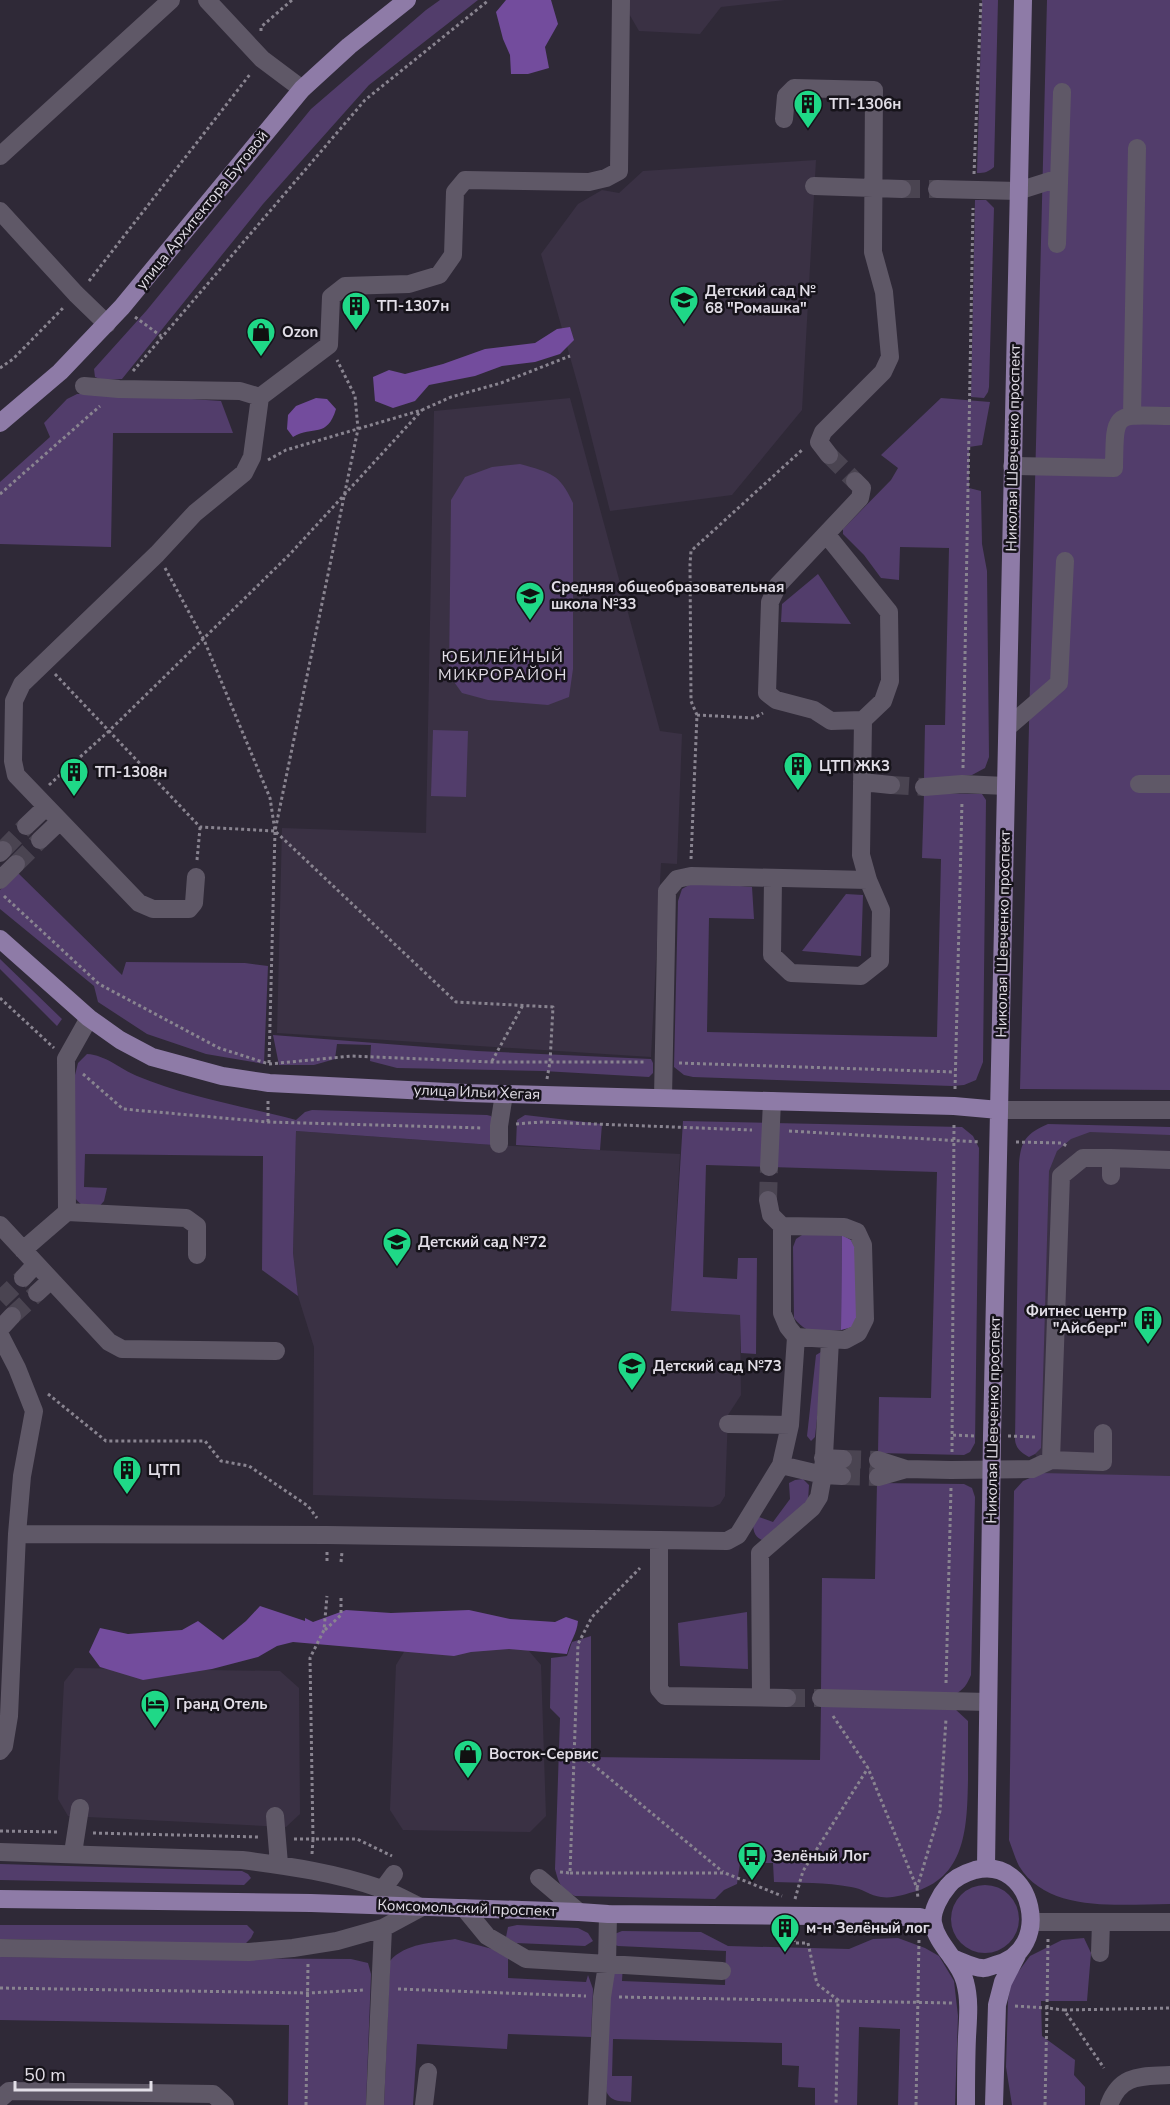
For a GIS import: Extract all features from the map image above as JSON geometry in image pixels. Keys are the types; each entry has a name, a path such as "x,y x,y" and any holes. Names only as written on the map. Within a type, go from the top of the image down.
{"main road":[{"name":"улица Архитектора Бутовой","path":"0,423 60,372 107,324 302,89 349,46 408,0"},
{"name":"Николая Шевченко проспект","path":"986,1868 998,1143 1023,0"},
{"name":"улица Ильи Хегая","path":"0,939 89,1018 120,1040 152,1057 222,1076 269,1083 504,1094 954,1106 999,1110"},
{"path":"966,2105 968,2004 965,1980 926,1919 949,1885 965,1873 986,1868 1004,1872 1017,1883 1028,1898 1040,1922 1028,1936 1003,1982 997,2005 994,2105"},
{"name":"Комсомольский проспект","path":"0,1899 244,1902 579,1911 608,1914 926,1919"},
{"path":"952,1958 982,1968 1006,1963 1019,1953"}],"street":[{"path":"0,156 171,0"},
{"path":"207,0 262,59 302,89"},
{"path":"196,877 194,903 189,909 153,909 139,903 16,775 13,761 14,701 22,684 157,554 195,513 244,473 252,458 260,396 329,345 331,297 345,286 409,284 439,275 453,255 455,192 465,180 589,182 606,178 625,178 621,0"},
{"path":"784,119 786,96 794,88 874,90 873,252 884,292 890,357 883,372 823,432 819,442 829,455"},
{"path":"1057,244 1062,92"},
{"path":"1131,415 1137,147"},
{"path":"937,189 1018,191 1059,178"},
{"path":"814,186 902,189"},
{"path":"0,210 76,294 107,324"},
{"path":"84,386 119,389 240,391 260,396"},
{"path":"1012,466 1114,468 1114,430 1117,422 1131,415 1170,416"},
{"path":"826,534 889,612 890,681 883,701 863,720 831,721 814,710 776,700 767,693 770,602 778,585 826,534 860,498 862,488 855,481"},
{"path":"1008,726 1059,684 1065,561"},
{"path":"774,879 772,955 791,973 861,976 880,961 881,909 868,880 861,855 863,720"},
{"path":"862,782 891,785"},
{"path":"924,787 962,784 1006,786"},
{"path":"1139,784 1170,784"},
{"path":"26,826 41,801"},
{"path":"40,840 60,821"},
{"path":"0,880 16,864"},
{"path":"663,1098 667,891 677,879 691,876 868,880"},
{"path":"67,1212 66,1059 89,1018"},
{"path":"499,1135 504,1094"},
{"path":"769,1167 772,1101"},
{"path":"999,1110 1170,1110"},
{"path":"1051,1460 1061,1176 1083,1158 1111,1167 1170,1160"},
{"path":"768,1200 771,1215 783,1226 844,1227 857,1232 863,1245 865,1319 858,1333 845,1340 796,1337"},
{"path":"23,1250 67,1212 186,1218 197,1226 197,1255"},
{"path":"0,1224 109,1342 122,1349 276,1351"},
{"path":"17,1533 327,1535 659,1545 727,1540 738,1535 781,1465 790,1425 796,1337 788,1327 782,1313 783,1226"},
{"path":"23,1278 36,1264"},
{"path":"37,1293 51,1280"},
{"path":"0,1335 17,1368 34,1411 22,1476 17,1533 9,1716 4,1746 0,1751"},
{"path":"761,1697 760,1553 812,1508 819,1497 823,1466 830,1340"},
{"path":"728,1424 790,1425"},
{"path":"878,1469 1032,1469 1051,1460 1103,1462 1103,1432"},
{"path":"781,1465 843,1467"},
{"path":"738,1535 760,1553"},
{"path":"659,1545 659,1689 665,1696 787,1698"},
{"path":"821,1698 988,1702"},
{"path":"73,1853 80,1808"},
{"path":"275,1816 279,1864"},
{"path":"0,1852 242,1860 279,1864 335,1875 383,1889 422,1907"},
{"path":"383,1889 394,1874"},
{"path":"539,1878 579,1911"},
{"path":"0,1948 249,1952 337,1941 382,1928 422,1907"},
{"path":"464,1908 487,1936 526,1959 722,1971"},
{"path":"597,2105 602,1997 607,1965 608,1914"},
{"path":"1040,1922 1170,1922"},
{"path":"1100,1953 1101,1922"},
{"path":"375,2105 382,1928"},
{"path":"424,2105 428,2072"},
{"path":"1109,2105 1120,2088 1132,2077 1170,2075"},
{"path":"0,2099 9,2091 213,2094 225,2105"}],"path":[{"path":"0,368 13,359 76,294 134,224 262,59 261,27 292,0"},
{"path":"0,494 119,389 156,342 365,100 489,0"},
{"path":"917,1888 940,1811 945,1740 951,1470 953,1139 973,191 981,0"},
{"path":"268,1122 275,831 358,429 355,396 329,345"},
{"path":"244,473 286,450 422,410 451,397 501,383 570,357"},
{"path":"41,801 110,730 290,554 422,410"},
{"path":"691,876 697,716 691,701 691,551 823,432"},
{"path":"157,554 204,640 270,798 275,831 456,1002 553,1007 550,1062 542,1122"},
{"path":"43,662 200,827 275,831"},
{"path":"697,716 754,718 763,713 767,693"},
{"path":"196,877 200,827"},
{"path":"0,893 99,984 219,1048 269,1064 352,1056 492,1062 664,1062 955,1072"},
{"path":"0,998 123,1109 268,1122 487,1128 499,1135 542,1122 770,1130 998,1143 1035,1141 1062,1143 1083,1158"},
{"path":"492,1062 524,1005"},
{"path":"43,1390 106,1441 205,1441 221,1461 249,1466 308,1506 327,1535"},
{"path":"570,1873 578,1644 592,1617 659,1545"},
{"path":"313,1839 310,1658 324,1630 327,1596"},
{"path":"324,1630 341,1615 341,1596"},
{"path":"821,1698 868,1768 917,1888 926,1919 917,2002 916,2105"},
{"path":"574,1749 725,1873 795,1902 803,1871 868,1768"},
{"path":"0,1831 258,1837 277,1840"},
{"path":"559,1872 725,1873"},
{"path":"795,1916 794,1943 808,1944 817,1984 838,2000"},
{"path":"1040,1922 1047,2008 1045,2105"},
{"path":"0,1988 308,1993 379,1989 602,1997 968,2004"},
{"path":"836,2105 838,2000"},
{"path":"997,2005 1064,2010 1170,2007"},
{"path":"1064,2010 1104,2068"}],"shaded area":[{"path":"440,0 478,0 369,85 263,204 122,379 102,380 95,377 94,369 147,310 311,109"},
{"path":"506,0 551,0 558,24 545,47 549,68 528,74 511,74 510,55 496,12"},
{"path":"621,0 785,0 721,7 700,34 639,31"},
{"path":"982,0 998,0 994,167 986,172 977,173"},
{"path":"1047,0 1170,0 1170,1090 1020,1089"},
{"name":"Детский сад № 68 \"Ромашка\"","path":"816,160 802,410 732,495 610,511 581,396 541,254 578,204 602,190 619,193 643,171"},
{"path":"975,200 986,200 994,208 989,387 984,398 971,397"},
{"path":"570,327 574,340 560,354 535,362 502,366 475,376 429,385 415,401 393,408 375,401 373,377 389,370 405,374 485,349 535,343 557,329"},
{"path":"77,394 118,394 221,401 233,433 113,433 111,547 0,544 0,482 50,437 44,423 67,399"},
{"path":"316,398 327,399 336,409 332,418 324,428 293,437 287,429 288,415 296,406"},
{"name":"Средняя общеобразовательная школа №33","path":"570,398 660,731 682,734 677,864 661,863 651,1057 277,1033 282,828 426,833 434,411"},
{"path":"941,398 990,402 982,445 969,447 969,488 981,491 982,544 987,571 989,757 985,768 972,775 924,779 925,725 945,725 949,548 900,547 899,580 881,578 864,555 843,534 843,529 891,480 898,468 881,455"},
{"path":"520,464 553,476 563,486 573,503 573,669 569,697 548,705 488,700 462,693 449,675 451,500 465,477 492,467"},
{"path":"818,574 851,624 781,622 782,604"},
{"path":"433,730 468,731 466,797 431,796"},
{"path":"924,793 982,794 986,800 983,1062 976,1080 964,1085 952,1086 693,1077 684,1075 674,1067 678,901 682,889 694,882 752,887 754,919 709,918 707,1032 937,1037 941,859 922,858"},
{"path":"17,872 122,975 126,962 245,963 268,966 264,1064 206,1054 147,1034 98,1002 94,986 0,909 0,890"},
{"path":"846,894 863,895 861,956 802,951"},
{"path":"0,959 62,1019 57,1026 0,969"},
{"path":"273,1035 477,1051 651,1059 653,1073 649,1077 543,1071 397,1068 370,1061 371,1045 337,1044 335,1059 314,1065 279,1065"},
{"path":"87,1054 100,1057 155,1083 215,1101 296,1120 305,1112 312,1110 487,1115 491,1116 495,1122 493,1145 296,1131 293,1253 298,1296 262,1270 263,1156 85,1154 84,1187 107,1188 104,1201 98,1208 86,1206 78,1201 73,1194 74,1079 78,1063"},
{"path":"525,1115 602,1124 600,1150 516,1145 517,1120"},
{"path":"683,1121 962,1127 973,1136 979,1148 975,1443 970,1452 964,1455 878,1453 879,1397 931,1398 937,1172 706,1165 703,1277 737,1279 738,1258 757,1258 756,1354 741,1353 740,1315 671,1311"},
{"path":"1048,1124 1170,1127 1170,1135 1090,1132 1071,1139 1057,1151 1049,1171 1041,1448 1029,1457 1018,1448 1015,1440 1019,1164 1023,1143 1034,1131"},
{"path":"1062,1130 1170,1131 1170,1482 1049,1479 1030,1445 1036,1170"},
{"path":"296,1131 493,1145 680,1154 671,1311 740,1315 741,1395 728,1415 725,1496 720,1504 713,1507 313,1495 314,1347 298,1296 293,1253"},
{"path":"802,1235 842,1235 841,1330 815,1332 799,1324 794,1318 793,1247 796,1239"},
{"path":"842,1235 851,1240 857,1251 858,1315 853,1327 841,1330"},
{"path":"821,1352 824,1355 815,1437 811,1441 807,1436 816,1355"},
{"path":"1041,1473 1170,1476 1170,1904 1087,1903 1048,1892 1032,1881 1019,1866 1009,1840 1014,1491 1023,1481"},
{"path":"803,1479 809,1485 808,1501 764,1541 758,1538 754,1531 753,1521 759,1517 773,1522 790,1499 789,1483"},
{"path":"877,1483 964,1484 972,1488 975,1497 971,1675 961,1691 955,1694 821,1691 822,1578 875,1579"},
{"path":"260,1606 313,1622 346,1610 391,1613 469,1610 510,1619 555,1622 566,1617 578,1621 567,1654 509,1649 471,1652 454,1656 293,1642 277,1646 258,1657 212,1669 143,1680 100,1667 89,1652 100,1628 128,1634 182,1630 198,1621 223,1640"},
{"path":"747,1612 748,1669 680,1666 678,1623"},
{"path":"591,1636 591,1757 820,1760 821,1706 955,1709 968,1721 968,1780 965,1830 955,1860 946,1873 934,1883 917,1891 890,1897 877,1896 842,1885 774,1882 773,1863 740,1863 737,1884 724,1890 715,1899 575,1896 570,1894 561,1886 555,1869 560,1718 550,1708 551,1658 567,1656 572,1642"},
{"path":"523,1644 541,1665 546,1816 530,1832 403,1830 390,1810 396,1665 407,1647"},
{"path":"75,1668 280,1671 299,1688 300,1814 286,1827 68,1816 58,1799 64,1682"},
{"path":"0,1864 242,1871 251,1878 244,1885 0,1880"},
{"path":"992,1885 1004,1891 1013,1900 1019,1912 1017,1932 1009,1943 992,1953 978,1953 961,1943 953,1932 951,1912 961,1895 972,1887"},
{"path":"0,1925 247,1925 254,1932 245,1944 0,1939"},
{"path":"517,1925 578,1928 588,1933 593,1941 585,1946 516,1943 506,1937 508,1927"},
{"path":"622,1931 701,1932 728,1946 849,1949 873,1939 898,1938 925,1948 939,1956 954,1981 958,2016 955,2105 898,2105 900,2029 859,2027 857,2105 815,2105 815,2088 798,2087 799,2066 782,2065 782,2043 613,2039 612,2076 632,2076 631,2102 613,2099 606,2091 611,1972 623,1963 622,1981 725,1985 726,1951 618,1946 610,1943 612,1935"},
{"path":"1084,1938 1091,1953 1087,2001 1041,2001 1042,2036 1075,2060 1074,2075 1085,2087 1085,2105 1012,2105 1006,2067 1008,2000 1012,1980 1030,1956 1062,1940"},
{"path":"455,1939 496,1950 508,1958 508,1978 586,1982 588,1975 593,1989 591,2037 508,2034 507,2049 417,2044 413,2105 384,2105 390,1961 411,1947"},
{"path":"0,1957 351,1959 368,1963 371,1974 366,2105 288,2105 289,2025 0,2020"}],"tunnel":[{"path":"902,189 937,189"},
{"path":"829,455 855,481"},
{"path":"891,785 924,787"},
{"path":"3,850 26,826"},
{"path":"16,864 40,840"},
{"path":"768,1200 769,1167"},
{"path":"0,1300 23,1278"},
{"path":"12,1316 37,1293"},
{"path":"843,1459 878,1460"},
{"path":"842,1476 878,1477"},
{"path":"787,1698 821,1698"}],"place":[{"name":"ТП-1306н","path":"808,130"},
{"name":"Детский сад № 68 \"Ромашка\"","path":"684,326"},
{"name":"ТП-1307н","path":"356,332"},
{"name":"Ozon","path":"261,358"},
{"name":"Средняя общеобразовательная школа №33","path":"530,622"},
{"name":"ЦТП ЖК3","path":"798,792"},
{"name":"ТП-1308н","path":"74,798"},
{"name":"Детский сад №72","path":"397,1268"},
{"name":"Фитнес центр \"Айсберг\"","path":"1148,1346"},
{"name":"Детский сад №73","path":"632,1392"},
{"name":"ЦТП","path":"127,1496"},
{"name":"Гранд Отель","path":"155,1730"},
{"name":"Восток-Сервис","path":"468,1780"},
{"name":"Зелёный Лог","path":"752,1882"},
{"name":"м-н Зелёный лог","path":"785,1954"}],"district":[{"name":"ЮБИЛЕЙНЫЙ МИКРОРАЙОН","path":"503,665"}]}
